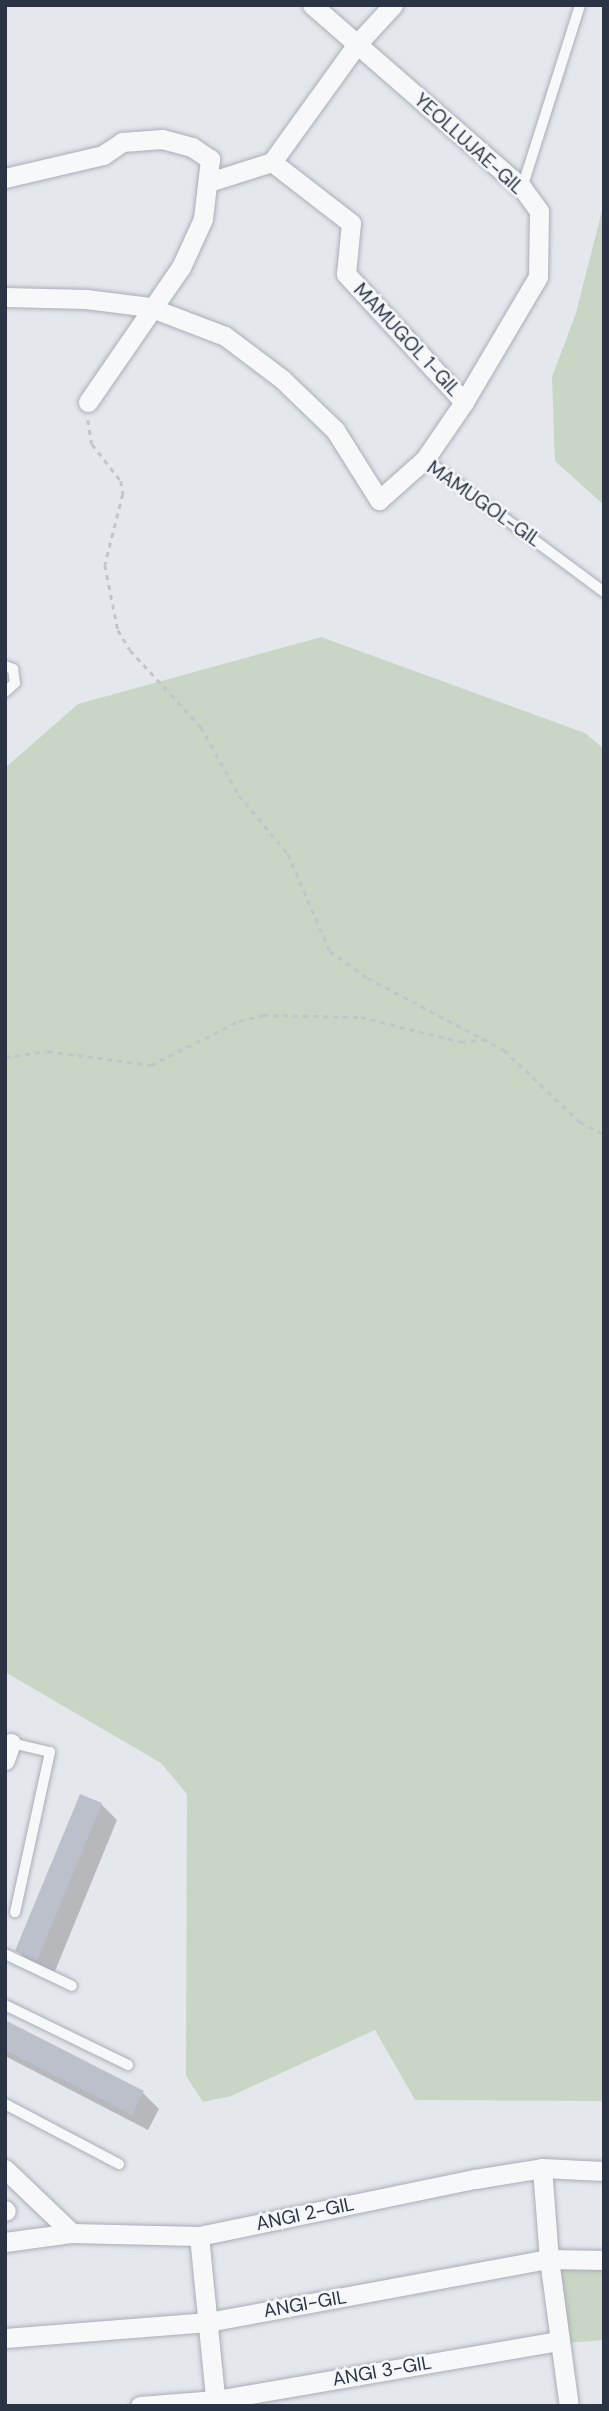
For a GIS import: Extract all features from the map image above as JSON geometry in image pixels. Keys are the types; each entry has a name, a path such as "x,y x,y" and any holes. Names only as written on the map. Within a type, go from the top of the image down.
{"street":[{"name":"YEOLLUJAE-GIL","path":"312,5 522,188 539,211 538,277 464,402 425,459"},
{"path":"209,182 272,162 357,44 393,5"},
{"path":"5,178 103,155 122,142 162,139 192,147 210,159 203,219 181,267 149,307 88,402"},
{"name":"MAMUGOL 1-GIL","path":"272,162 351,223 346,274 464,402"},
{"name":"MAMUGOL-GIL","path":"5,298 86,299 149,307 225,336 282,379 335,430 379,500 425,459"},
{"path":"542,2168 549,2259 569,2406"},
{"name":"ANGI 2-GIL","path":"5,2242 72,2233 199,2236 542,2168 604,2171"},
{"path":"5,2169 72,2233"},
{"path":"199,2236 216,2403"},
{"name":"ANGI-GIL","path":"5,2338 208,2322 549,2259 604,2260"},
{"name":"ANGI 3-GIL","path":"140,2406 216,2403 559,2341"}],"lane":[{"path":"522,188 580,5"},
{"name":"MAMUGOL-GIL","path":"425,459 604,592"},
{"path":"5,666 13,669 15,683 5,692"},
{"path":"8,1751 50,1752 15,1912"},
{"path":"5,1954 72,1986"},
{"path":"5,2005 128,2064"},
{"path":"5,2104 119,2164"}],"path":[{"path":"88,402 92,444 121,481 123,494 105,565 118,630 130,650 201,726 239,795 288,853 330,951 368,978 504,1049 580,1122 604,1134"},
{"path":"5,1057 48,1051 151,1065 239,1021 263,1014 361,1017 461,1042 484,1040"}],"green space":[{"path":"604,203 604,505 555,461 552,377 576,313"},
{"path":"321,637 585,733 604,749 604,2101 415,2100 375,2030 231,2096 203,2102 186,2076 187,1794 161,1763 5,1672 5,768 78,704"},
{"path":"564,2268 604,2270 604,2340 566,2343 557,2271"}],"building":[{"path":"80,1794 102,1803 37,1961 15,1951"},
{"path":"5,2020 144,2091 132,2115 5,2050"}]}
